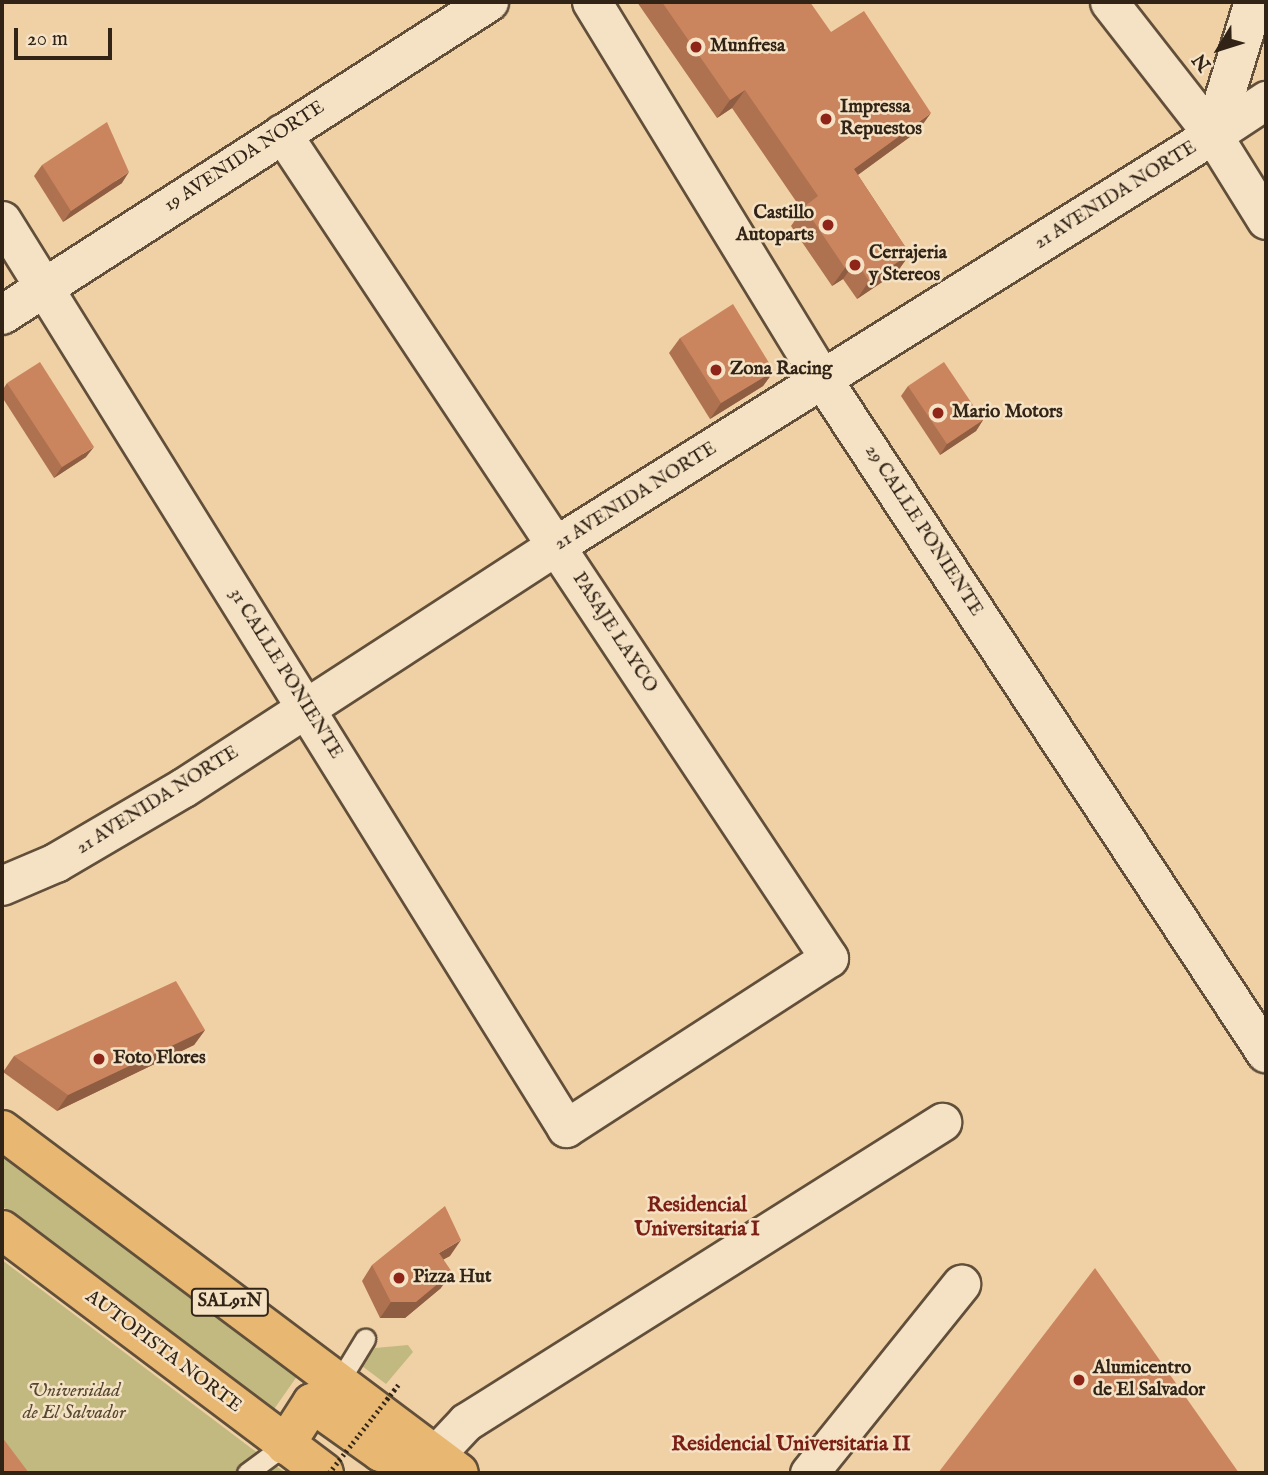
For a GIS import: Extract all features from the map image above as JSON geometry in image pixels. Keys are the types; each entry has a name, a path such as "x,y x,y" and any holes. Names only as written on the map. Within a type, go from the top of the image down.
{"main road":[{"name":"19 AVENIDA NORTE","path":"2,315 43,286 489,2"},
{"name":"29 CALLE PONIENTE","path":"592,2 823,380 1266,1053"},
{"path":"1213,135 1254,2"},
{"name":"21 AVENIDA NORTE","path":"2,886 104,837 556,546 1213,135"},
{"name":"SAL91N","path":"2,1130 334,1399"},
{"name":"AUTOPISTA NORTE","path":"2,1230 285,1445 326,1473"},
{"path":"285,1445 312,1403 334,1399 390,1455 447,1464"}],"street":[{"path":"1109,2 1213,135 1266,220"},
{"name":"21 AVENIDA NORTE","path":"1213,135 1266,100"},
{"name":"PASAJE LAYCO","path":"282,133 829,958 566,1128"},
{"name":"31 CALLE PONIENTE","path":"2,220 566,1128"},
{"path":"447,1464 466,1422 942,1122"},
{"path":"809,1473 961,1284"}],"lane":[{"path":"334,1399 365,1339"},
{"path":"247,1473 285,1445"}],"path":[{"path":"326,1473 398,1385"}],"green space":[{"path":"2,1147 300,1372 270,1415 2,1206"},
{"name":"Universidad de El Salvador","path":"2,1260 251,1448 286,1473 2,1473"},
{"path":"408,1345 413,1352 386,1384 362,1366 375,1348"}],"building":[{"path":"662,2 810,2 831,32 864,11 931,113 854,169 910,254 869,281 856,261 845,268 804,207 818,196 745,90 730,100"},
{"path":"107,122 129,172 71,211 42,165"},
{"name":"Zona Racing","path":"733,304 774,371 721,403 680,338"},
{"path":"40,362 94,447 62,467 7,383"},
{"name":"Mario Motors","path":"944,362 983,420 947,444 908,386"},
{"name":"Foto Flores","path":"176,981 205,1030 68,1095 14,1056"},
{"name":"Pizza Hut","path":"445,1206 461,1240 439,1253 452,1272 416,1302 391,1302 372,1265"},
{"name":"Alumicentro de El Salvador","path":"1095,1268 1239,1473 938,1473"},
{"path":"2,1437 29,1473 2,1473"}],"place":[{"name":"Munfresa","path":"696,47"},
{"name":"Impressa Repuestos","path":"826,119"},
{"name":"Castillo Autoparts","path":"828,225"},
{"name":"Cerrajeria y Stereos","path":"855,265"},
{"name":"Zona Racing","path":"716,370"},
{"name":"Mario Motors","path":"938,413"},
{"name":"Foto Flores","path":"99,1059"},
{"name":"Pizza Hut","path":"399,1278"},
{"name":"Alumicentro de El Salvador","path":"1079,1380"}],"district":[{"name":"Residencial Universitaria I","path":"697,1218"},
{"name":"Residencial Universitaria II","path":"791,1445"}]}
